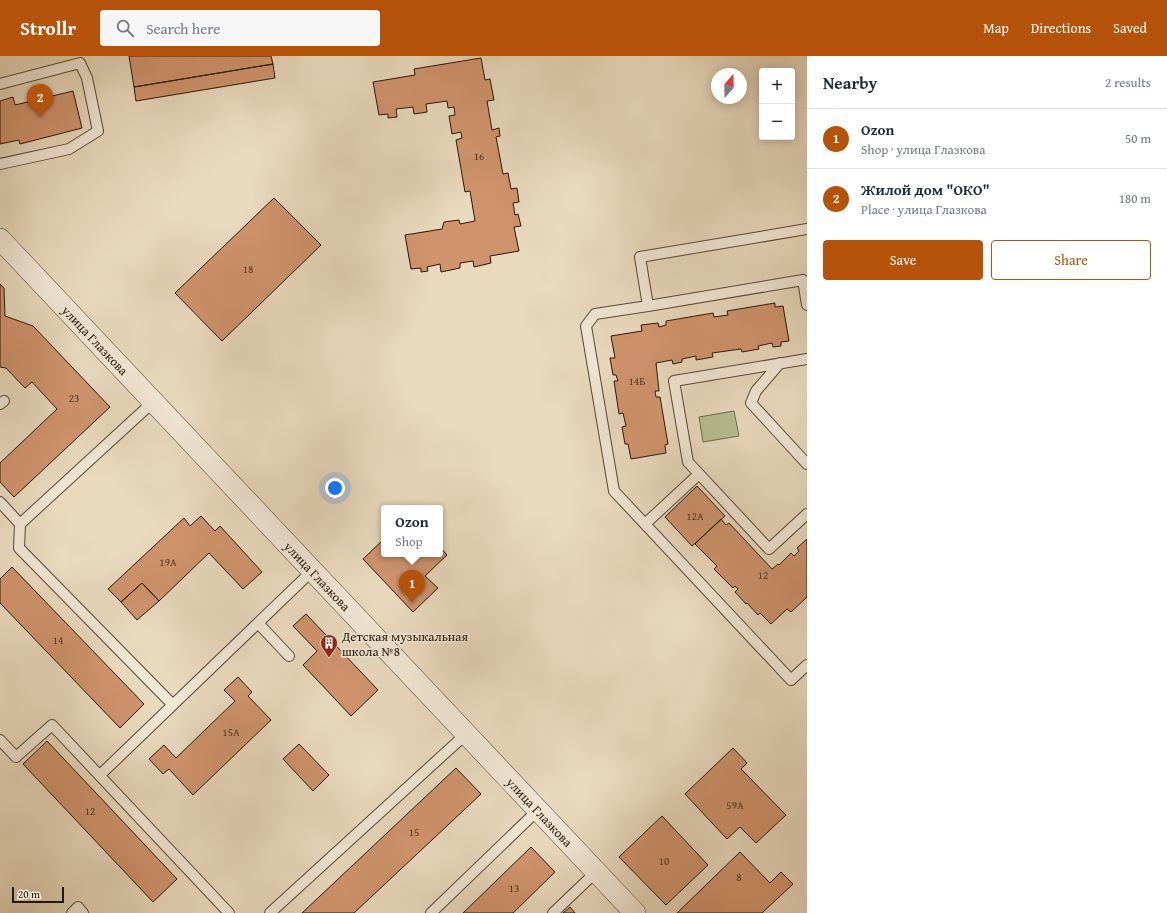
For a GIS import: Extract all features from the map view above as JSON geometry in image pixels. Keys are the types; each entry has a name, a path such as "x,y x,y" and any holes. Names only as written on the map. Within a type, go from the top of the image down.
{"street":[{"name":"улица Глазкова","path":"0,240 635,913"}],"lane":[{"path":"0,84 80,63 87,78 98,131 69,149 0,164"},
{"path":"648,306 640,257 807,230"},
{"path":"807,305 803,280 596,314 586,326 614,491 791,680 807,665"},
{"path":"807,359 674,381 688,462 769,549 807,514"},
{"path":"780,363 756,391 751,403 807,464"},
{"path":"20,524 153,402"},
{"path":"645,524 699,474"},
{"path":"0,502 20,524 19,548 173,705"},
{"path":"100,775 312,571"},
{"path":"258,622 289,656"},
{"path":"0,740 16,757 52,725 229,913"},
{"path":"270,913 466,734"},
{"path":"431,913 538,810"},
{"path":"553,913 596,872"},
{"path":"72,913 78,907 83,913"}],"green space":[{"path":"734,411 739,436 703,442 699,417"}],"building":[{"path":"129,56 271,56 273,64 134,87"},
{"path":"481,58 485,80 490,79 494,100 487,101 492,130 499,128 500,136 496,137 503,174 508,173 511,189 517,188 519,202 513,203 515,215 518,214 521,226 514,227 519,251 490,256 491,263 474,267 473,261 460,263 460,268 441,272 440,264 427,267 428,271 421,272 421,268 411,269 405,235 442,229 444,222 459,220 460,224 475,221 470,191 465,192 456,140 462,138 461,132 452,134 449,116 455,115 454,107 448,108 447,101 426,104 427,112 414,114 413,107 396,109 397,117 388,118 388,114 379,115 373,82 415,75 414,69"},
{"path":"273,64 275,78 136,101 134,87"},
{"path":"73,91 82,128 20,144 19,140 0,144 0,101 13,97 15,105"},
{"path":"274,198 321,245 222,341 175,293"},
{"path":"0,284 4,288 5,316 33,326 110,407 14,497 0,482 0,463 57,409 32,382 25,388 6,368 0,367"},
{"path":"775,303 775,307 783,306 789,341 781,342 781,346 773,347 772,343 758,346 759,349 742,352 741,349 712,353 713,357 696,360 696,356 682,359 682,362 673,364 672,360 656,363 659,391 655,391 656,397 660,397 668,444 665,445 666,453 631,459 628,444 625,444 622,427 626,426 623,413 619,414 614,381 618,381 616,375 613,375 610,358 615,358 611,336 642,331 641,325 658,323 659,327 666,325 666,321 713,313 714,317 728,315 727,311"},
{"path":"697,486 725,516 692,546 665,517"},
{"path":"201,516 215,531 220,526 262,572 243,589 209,553 159,601 142,583 121,602 108,589 184,518 190,526"},
{"path":"721,519 726,525 729,523 772,569 778,564 779,565 791,553 794,556 799,551 797,548 807,539 807,597 791,612 787,609 771,624 760,613 758,615 735,592 738,589 735,586 733,588 714,569 717,566 695,544"},
{"path":"381,542 381,557 443,557 443,550 447,555 425,576 438,588 413,612 363,559"},
{"path":"12,567 144,704 120,728 0,603 0,579"},
{"path":"142,583 159,601 137,620 121,602"},
{"name":"Детская музыкальная школа №8","path":"306,614 378,690 351,716 303,665 317,651 293,626"},
{"path":"238,677 252,692 248,696 271,720 193,795 169,769 163,774 149,759 164,745 176,758 235,701 224,690"},
{"path":"47,741 177,879 153,902 23,764"},
{"path":"299,744 329,775 313,791 283,759"},
{"path":"733,748 747,763 741,769 786,815 756,843 740,827 727,839 685,794"},
{"path":"456,768 481,794 354,913 302,913"},
{"path":"662,816 708,865 666,905 619,857"},
{"path":"531,847 555,872 513,913 463,913"},
{"path":"740,852 770,883 781,872 793,884 762,913 677,913"},
{"path":"570,907 575,913 563,913"}],"place":[{"name":"Жилой дом \"ОКО\"","path":"40,117"},
{"name":"Ozon","path":"412,603"},
{"name":"Детская музыкальная школа №8","path":"329,658"}]}
